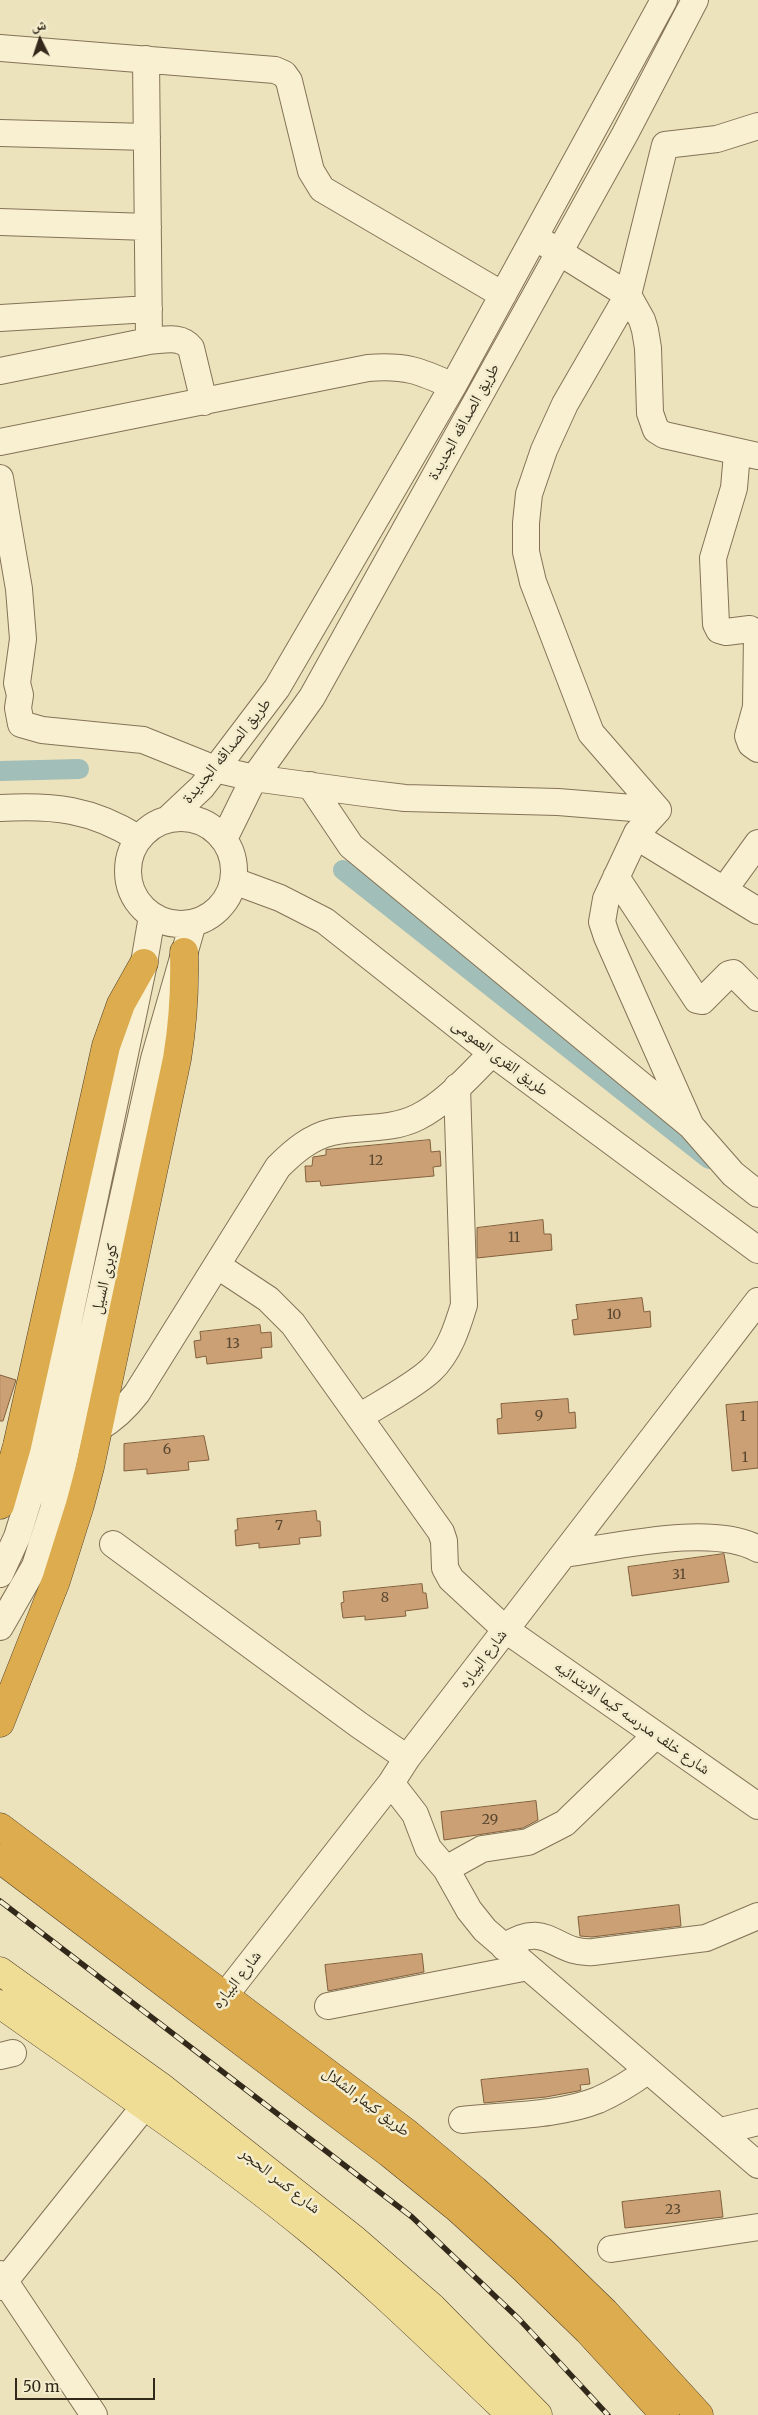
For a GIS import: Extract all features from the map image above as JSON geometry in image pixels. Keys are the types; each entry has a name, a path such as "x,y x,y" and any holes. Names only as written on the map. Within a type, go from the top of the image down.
{"highway":[{"path":"0,1723 68,1543 90,1467 177,1059 184,1005 184,952"},
{"path":"0,1504 17,1446 106,1046 121,1004 144,963"},
{"name":"طريق كيما, الشلال","path":"0,1827 458,2209 588,2331 665,2415"},
{"name":"طريق كيما, الشلال","path":"0,1860 407,2133 475,2190 548,2256 605,2312 699,2415"},
{"path":"389,2153 407,2133"}],"main road":[{"name":"شارع كسر الحجر","path":"0,1971 152,2096 308,2229 379,2292 511,2415"},
{"name":"شارع كسر الحجر","path":"0,2004 152,2096 362,2246 432,2308 538,2415"}],"street":[{"name":"طريق الصداقه الجديدة","path":"168,819 202,787 277,688 454,386 664,0"},
{"name":"طريق الصداقه الجديدة","path":"224,839 254,778 312,697 625,134 695,0"},
{"path":"645,37 671,48"},
{"path":"0,48 275,70 284,74 289,81 311,171 322,189 503,295"},
{"path":"146,59 149,341"},
{"path":"625,134 665,146 717,139 758,126"},
{"path":"0,132 147,137"},
{"path":"658,810 592,733 533,582 526,552 526,523 529,494 544,450 565,404 628,296 665,146"},
{"path":"0,222 148,226"},
{"path":"535,237 628,296 646,330 650,413 656,430 664,434 748,454 734,488 713,558 716,624 719,630 726,632 750,629 757,634 757,707 748,736 751,744 758,750"},
{"path":"0,318 149,309"},
{"path":"0,371 149,341 174,339 187,343 191,348 204,402"},
{"path":"0,442 368,368 393,366 417,370 454,386"},
{"path":"0,478 19,589 23,639 8,682 20,695 18,708 21,724 42,730 143,740 215,769 254,778 310,786 406,798 558,802 658,810"},
{"path":"310,786 350,846 691,1126 733,1174 758,1194"},
{"path":"0,808 34,806 78,811 106,820 138,838"},
{"path":"658,810 637,833 603,909 602,922 691,1126"},
{"path":"184,817 199,820 213,828 224,839 231,852 234,866 234,881 228,895 220,908 207,917 193,923 172,923 152,916 138,904 130,888 127,871 130,853 138,838 152,826 168,819 184,817"},
{"path":"637,833 648,843 758,911"},
{"path":"724,890 758,843"},
{"path":"616,877 698,1000 702,1000 729,974 733,973 758,998"},
{"name":"طريق القرى العمومى","path":"234,881 280,898 324,921 492,1053 758,1250"},
{"name":"كوبرى السيل","path":"0,1574 17,1537 36,1476 144,963 152,916"},
{"name":"كوبرى السيل","path":"0,1627 35,1566 53,1510 154,1059 193,923"},
{"path":"97,1428 113,1419 126,1408 218,1266 278,1166 293,1152 311,1140 332,1132 382,1128 417,1118 433,1109 492,1053"},
{"path":"360,1417 430,1370 446,1351 457,1329 464,1305 457,1087"},
{"name":"شارع خلف مدرسه كيما الابتدائيه","path":"218,1266 268,1300 293,1324 441,1532 445,1546 444,1568 451,1579 506,1630 758,1806"},
{"name":"شارع البياره","path":"216,2006 391,1783 407,1758 758,1301"},
{"path":"564,1554 690,1537 720,1536 749,1544 758,1549"},
{"path":"113,1544 358,1725 407,1758"},
{"path":"446,1869 482,1849 528,1842 565,1823 656,1735"},
{"path":"391,1783 415,1814 428,1848 446,1869 469,1910 486,1930 758,2164"},
{"path":"504,1947 520,1939 537,1936 549,1938 577,1952 602,1951 706,1938 758,1916"},
{"path":"328,2006 528,1968"},
{"path":"462,2120 568,2109 597,2100 623,2088 648,2071"},
{"path":"94,2415 2,2280 152,2096"},
{"path":"720,2132 758,2122"},
{"path":"611,2249 758,2227"}],"building":[{"path":"430,1140 431,1152 440,1151 441,1166 433,1167 434,1176 321,1186 320,1181 306,1182 305,1166 312,1166 313,1157 326,1155 326,1150"},
{"path":"543,1220 544,1234 551,1234 552,1250 477,1258 477,1228"},
{"path":"642,1298 644,1312 650,1311 651,1327 574,1335 572,1320 578,1319 576,1305"},
{"path":"260,1325 261,1333 271,1332 272,1347 261,1348 262,1358 207,1364 206,1356 196,1358 194,1341 201,1340 200,1332"},
{"path":"0,1375 16,1380 3,1421 0,1421"},
{"path":"568,1399 569,1413 575,1412 576,1428 498,1434 497,1419 502,1418 501,1404"},
{"path":"758,1402 758,1468 732,1471 726,1405"},
{"path":"204,1436 209,1460 188,1462 189,1470 147,1474 147,1469 124,1471 124,1444"},
{"path":"316,1511 317,1521 320,1521 321,1536 299,1538 300,1544 259,1548 259,1543 236,1546 235,1530 238,1530 237,1519"},
{"path":"724,1554 729,1582 632,1596 628,1567"},
{"path":"422,1584 423,1593 426,1593 428,1608 405,1611 406,1616 365,1620 365,1616 343,1618 341,1603 344,1602 343,1592"},
{"path":"536,1801 538,1820 523,1828 444,1840 441,1812"},
{"path":"679,1905 681,1926 592,1937 580,1936 578,1917"},
{"path":"422,1954 424,1972 328,1991 325,1965"},
{"path":"588,2069 590,2084 580,2085 581,2090 578,2091 546,2097 484,2103 481,2080"},
{"path":"720,2191 723,2217 625,2228 622,2202"}],"waterway":[{"path":"0,771 79,769"},
{"path":"343,870 709,1159"}],"railway":[{"path":"0,1901 412,2217 519,2319 608,2415"}]}
